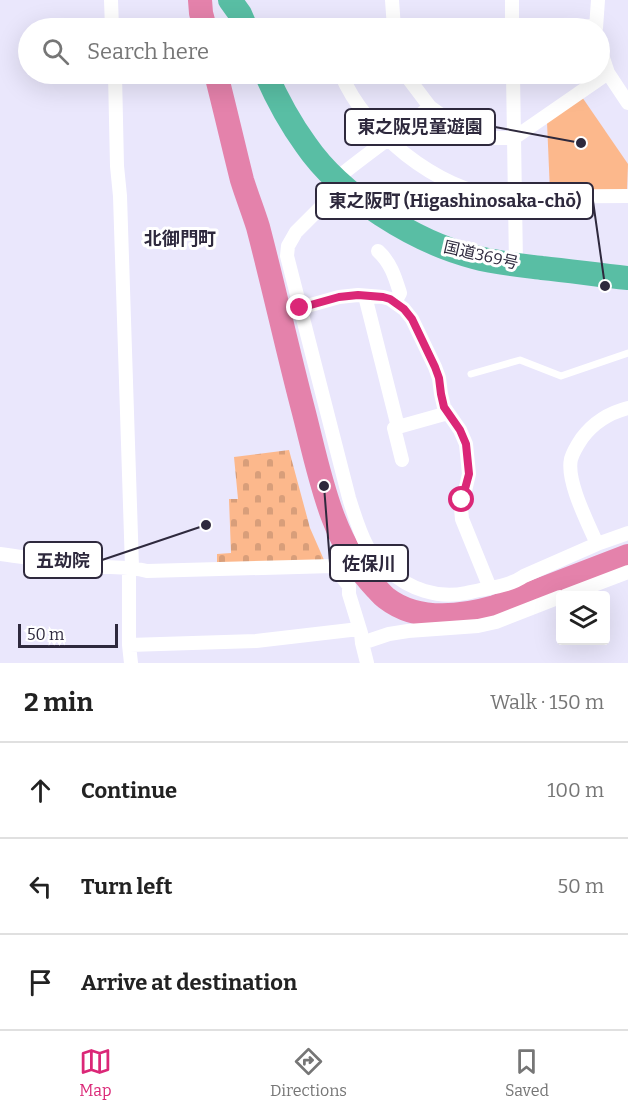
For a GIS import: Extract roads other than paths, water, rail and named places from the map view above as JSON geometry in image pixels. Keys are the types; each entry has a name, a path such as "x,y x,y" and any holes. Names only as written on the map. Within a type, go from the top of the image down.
{"highway":[{"path":"230,0 242,18"},
{"name":"国道369号","path":"271,84 306,147 339,182 392,221 434,244 475,257 628,278"}],"street":[{"path":"111,0 112,18"},
{"path":"392,0 393,18"},
{"path":"512,0 512,18"},
{"path":"597,18 598,0"},
{"path":"610,76 628,103"},
{"path":"115,84 130,480 132,567 129,574 129,645 131,663"},
{"path":"346,84 365,115 388,140 420,165 462,187 501,197 628,196"},
{"path":"413,84 430,107 451,123 478,136 514,138 592,84"},
{"path":"513,84 516,264"},
{"path":"430,107 363,157 296,232 288,246 288,263 342,475 365,549 398,578 419,589 440,594 464,594 518,580 628,532"},
{"path":"378,251 387,259 397,283 400,293 394,302"},
{"path":"300,308 346,296 383,297 404,309 412,319 439,378 444,407 460,430 466,444 469,474 461,507 462,519 490,588"},
{"path":"365,296 398,427"},
{"path":"597,544 572,482 571,459 577,445 596,423 616,411 628,408"},
{"path":"402,460 394,428 448,412"},
{"path":"337,568 365,549"},
{"path":"0,554 69,564 132,567 147,571 333,566 337,568 349,586 349,594 367,663"},
{"path":"578,591 628,572"},
{"path":"129,645 383,636 408,631 478,626 496,622 556,599"}],"lane":[{"path":"471,374 520,360 561,376 628,353"}],"waterway":[{"path":"200,0 202,18"},
{"path":"218,84 242,180 258,227 328,504 347,549 376,588 398,606 411,611 453,615 495,607 628,556"}],"place":[{"name":"東之阪児童遊園","path":"581,143"},
{"name":"東之阪町 (Higashinosaka-chō)","path":"605,286"},
{"name":"佐保川","path":"324,486"},
{"name":"五劫院","path":"206,525"}],"district":[{"name":"北御門町","path":"180,239"}]}
